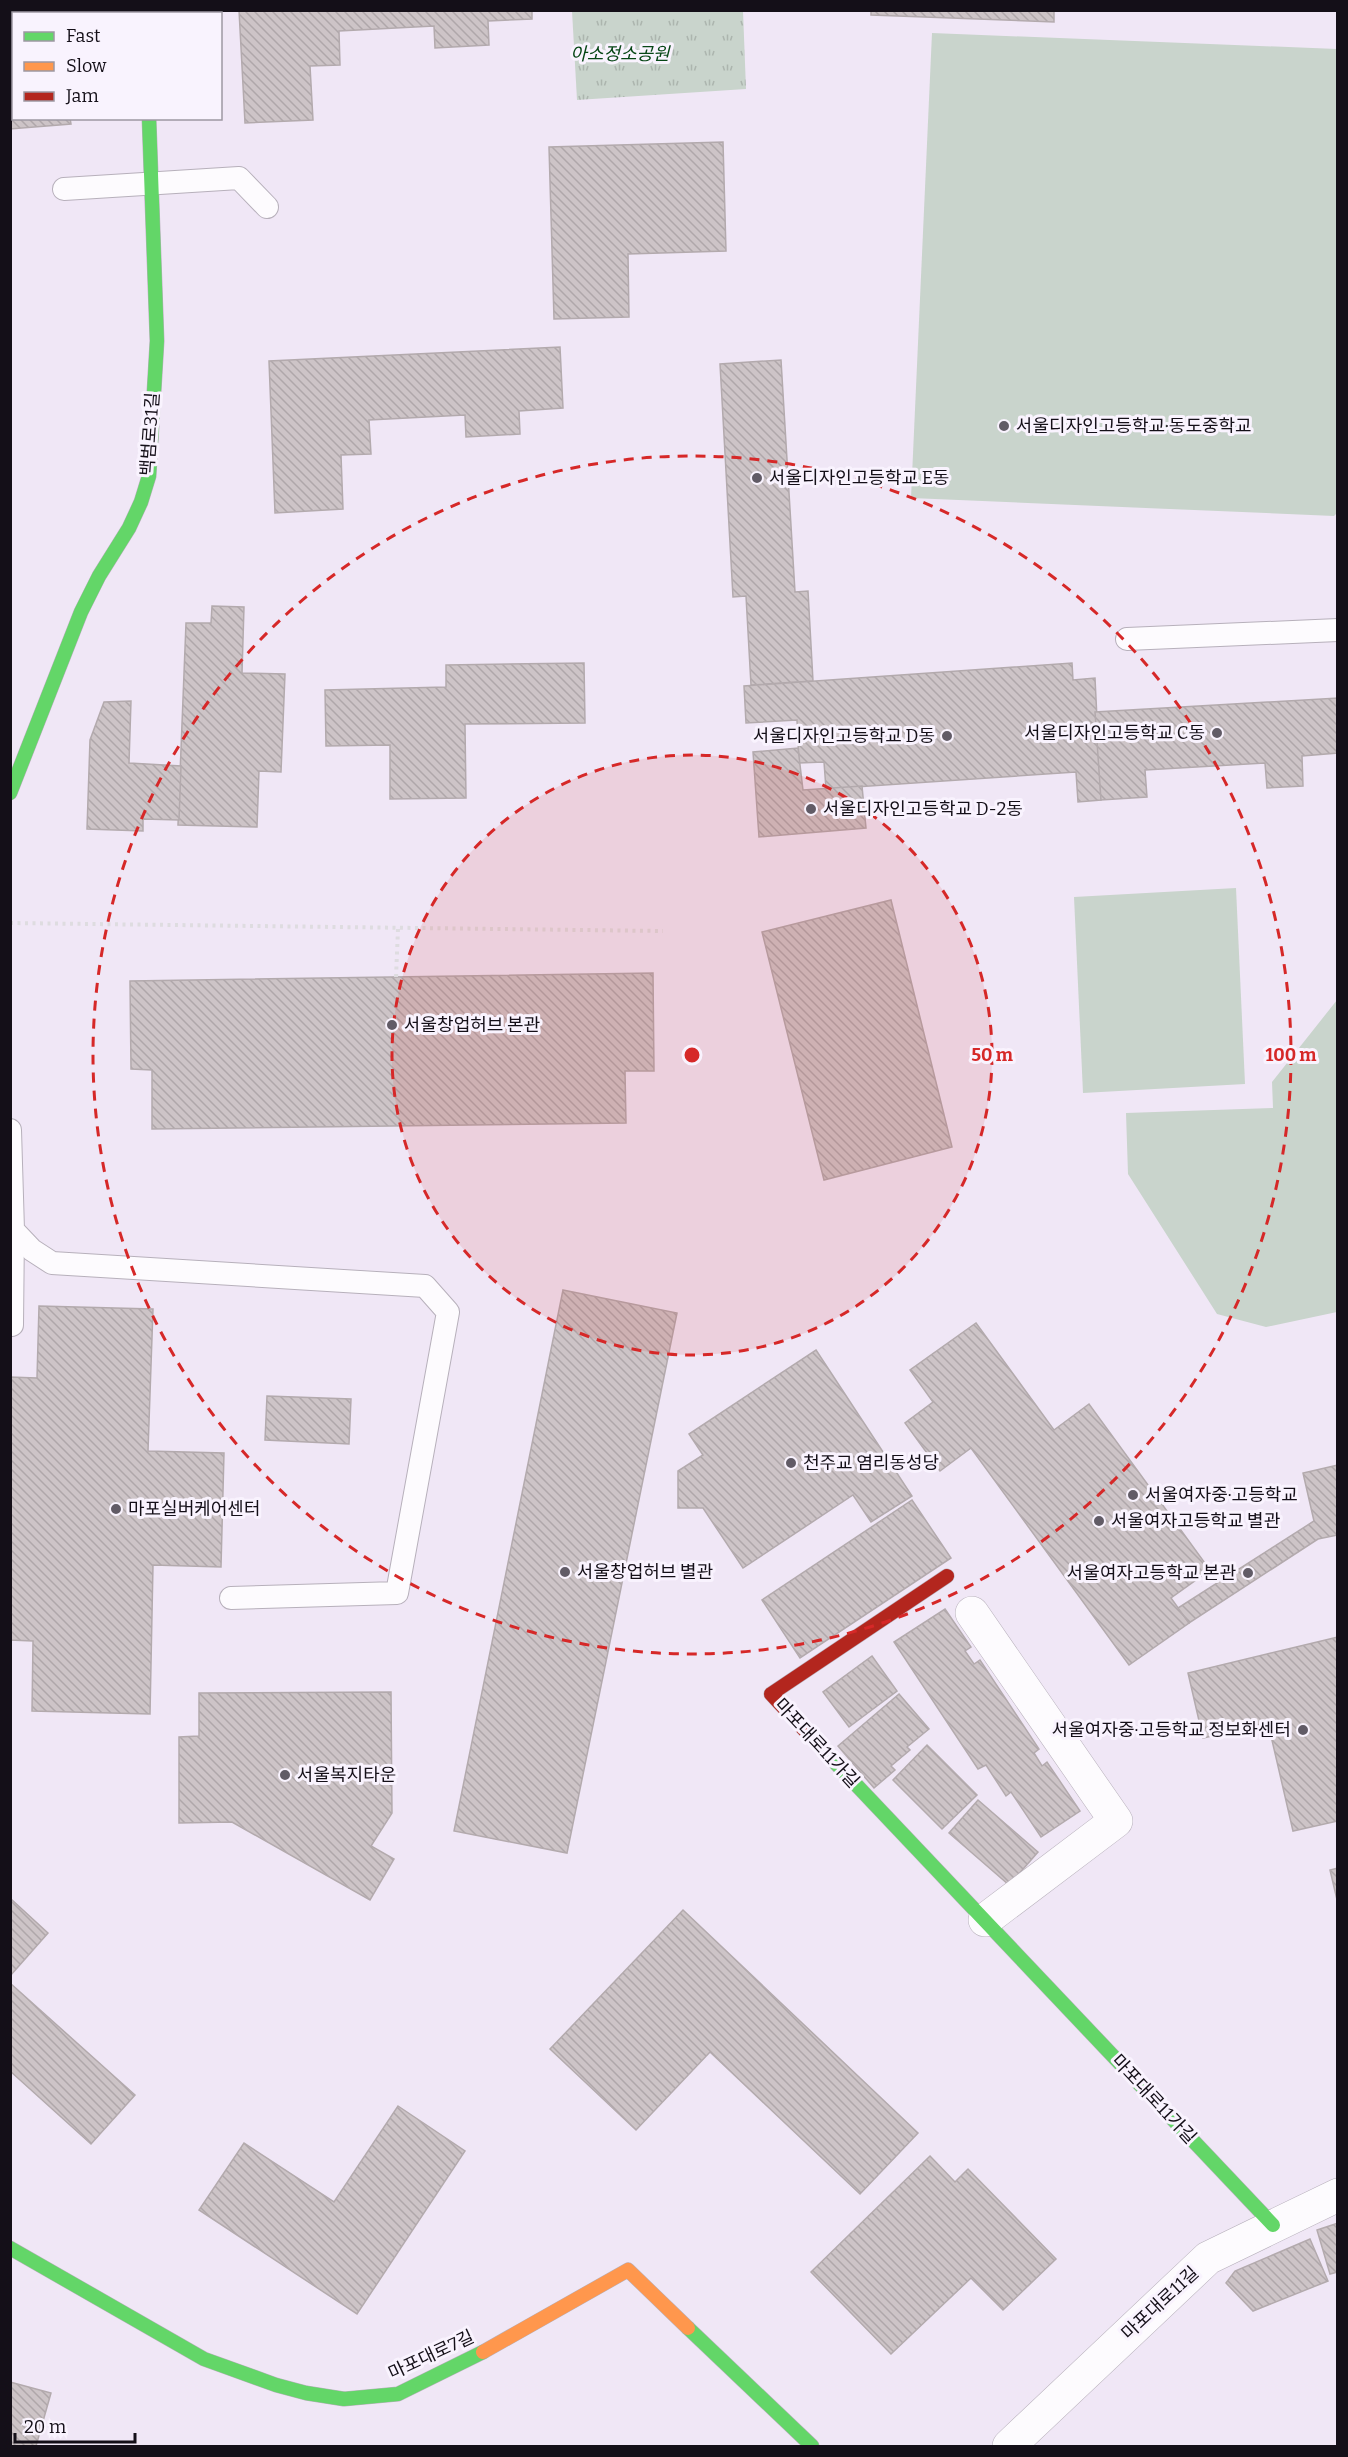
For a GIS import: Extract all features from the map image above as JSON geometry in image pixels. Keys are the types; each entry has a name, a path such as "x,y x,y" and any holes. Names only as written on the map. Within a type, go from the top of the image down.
{"street":[{"name":"백범로31길","path":"10,793 81,612 99,576 129,528 141,502 149,476 157,341 149,120"},
{"name":"마포대로11가길","path":"947,1576 771,1694 1273,2225"},
{"path":"972,1613 1116,1821 985,1920"},
{"name":"마포대로11길","path":"1008,2446 1208,2258 1338,2195"},
{"name":"마포대로7길","path":"10,2248 204,2359 276,2385 344,2399 398,2394 507,2340 628,2270 812,2446"}],"lane":[{"path":"64,189 239,178 267,207"},
{"path":"1127,639 1338,630"},
{"path":"10,1130 13,1230 12,1325"},
{"path":"13,1230 32,1250 52,1263 425,1286 448,1312 397,1593 231,1598"}],"path":[{"path":"10,924 663,931"},
{"path":"396,977 398,929"}],"green space":[{"name":"아소정소공원","path":"572,11 743,11 746,89 577,100"},
{"path":"932,33 1337,49 1338,512 1334,516 911,498"},
{"path":"1236,888 1245,1084 1083,1093 1074,897"},
{"path":"1337,1000 1337,1312 1266,1327 1217,1314 1128,1174 1126,1113 1273,1108 1272,1082"}],"building":[{"path":"10,10 61,10 61,12 12,12 12,120 70,120 71,124 10,129"},
{"path":"239,10 532,10 532,19 488,21 489,45 435,48 434,26 339,31 340,65 310,66 313,120 245,123"},
{"path":"871,10 1054,10 1054,22 871,15"},
{"path":"723,142 726,251 628,254 629,317 554,319 549,147"},
{"path":"560,347 563,408 519,411 520,434 466,437 465,415 369,420 371,454 341,455 343,509 275,513 269,361"},
{"name":"서울디자인고등학교 E동","path":"781,360 795,592 808,591 813,681 751,685 746,596 733,597 720,364"},
{"path":"212,606 244,607 242,673 285,674 281,772 259,771 257,827 178,825 186,623 211,623"},
{"path":"584,663 585,723 465,724 466,798 390,799 390,745 326,746 325,690 446,687 446,665"},
{"name":"서울디자인고등학교 D동","path":"1072,663 1073,680 1095,678 1101,800 1078,802 1076,772 826,789 824,762 799,763 797,720 746,723 744,686"},
{"name":"서울디자인고등학교 C동","path":"1338,698 1338,753 1302,756 1303,786 1267,788 1265,763 1145,770 1147,797 1101,800 1095,712"},
{"path":"131,701 129,763 181,766 179,820 143,819 143,831 87,829 90,740 104,702"},
{"name":"서울디자인고등학교 D-2동","path":"798,748 803,790 862,786 866,828 759,837 753,752"},
{"path":"891,900 952,1147 824,1180 762,932"},
{"name":"서울창업허브 본관","path":"653,973 654,1071 625,1071 626,1123 152,1129 152,1070 131,1069 130,981"},
{"name":"서울창업허브 별관","path":"563,1290 677,1313 567,1853 454,1831"},
{"name":"마포실버케어센터","path":"39,1306 153,1309 148,1451 224,1453 221,1567 153,1565 150,1714 32,1711 33,1641 10,1640 10,1377 37,1378"},
{"name":"서울여자고등학교 별관","path":"976,1323 1054,1430 1089,1404 1210,1570 1171,1598 1189,1623 1129,1665 971,1448 940,1471 905,1423 933,1402 910,1370"},
{"name":"천주교 염리동성당","path":"816,1350 912,1496 871,1522 853,1495 743,1568 703,1508 678,1508 678,1471 703,1455 689,1434"},
{"path":"267,1396 351,1399 349,1444 265,1440"},
{"name":"서울여자고등학교 본관","path":"1338,1465 1338,1535 1318,1539 1189,1623 1178,1608 1314,1521 1303,1473"},
{"path":"912,1500 951,1558 800,1658 762,1600"},
{"path":"945,1609 971,1647 965,1651 974,1664 980,1660 1039,1749 1034,1753 1042,1766 1047,1762 1080,1811 1041,1837 1011,1792 1006,1796 986,1765 978,1769 894,1642"},
{"name":"서울여자중·고등학교 정보화센터","path":"1338,1637 1338,1821 1293,1831 1268,1723 1203,1738 1188,1673"},
{"path":"872,1656 897,1691 849,1727 823,1692"},
{"name":"서울복지타운","path":"391,1692 392,1813 371,1846 394,1859 370,1900 232,1822 179,1823 179,1737 199,1736 199,1693"},
{"path":"899,1694 929,1729 907,1747 910,1750 891,1766 895,1770 874,1788 838,1746"},
{"path":"927,1745 977,1795 942,1829 893,1780"},
{"path":"978,1800 1038,1852 1009,1885 949,1833"},
{"path":"1338,1868 1338,1904 1330,1870"},
{"path":"10,1899 48,1933 10,1976"},
{"path":"683,1910 918,2133 860,2194 710,2052 636,2130 550,2049"},
{"path":"10,1983 135,2095 91,2144 10,2071"},
{"path":"398,2106 465,2151 357,2314 199,2210 244,2143 334,2202"},
{"path":"930,2156 955,2182 968,2169 1056,2259 1003,2310 971,2278 891,2354 811,2272"},
{"path":"1338,2223 1338,2272 1330,2274 1317,2230"},
{"path":"1310,2239 1328,2281 1253,2311 1226,2283 1235,2271"},
{"path":"10,2382 51,2393 36,2446 10,2446"}],"traffic: fast":[{"path":"10,793 81,612 99,576 129,528 141,502 149,476 157,341 149,120"},
{"path":"810,1736 1273,2225"},
{"path":"10,2248 204,2359 276,2385 306,2393 344,2399 398,2394 483,2352"},
{"path":"688,2328 812,2446"}],"traffic: slow":[{"path":"483,2352 628,2270 688,2328"}],"traffic: jam":[{"path":"810,1736 771,1694 947,1576"}],"place":[{"name":"서울디자인고등학교·동도중학교","path":"1004,426"},
{"name":"서울디자인고등학교 E동","path":"757,478"},
{"name":"서울디자인고등학교 C동","path":"1217,733"},
{"name":"서울디자인고등학교 D동","path":"947,736"},
{"name":"서울디자인고등학교 D-2동","path":"811,809"},
{"name":"서울창업허브 본관","path":"392,1025"},
{"name":"천주교 염리동성당","path":"791,1463"},
{"name":"서울여자중·고등학교","path":"1133,1495"},
{"name":"마포실버케어센터","path":"116,1509"},
{"name":"서울여자고등학교 별관","path":"1099,1521"},
{"name":"서울창업허브 별관","path":"565,1572"},
{"name":"서울여자고등학교 본관","path":"1248,1573"},
{"name":"서울여자중·고등학교 정보화센터","path":"1303,1730"},
{"name":"서울복지타운","path":"285,1775"}]}
